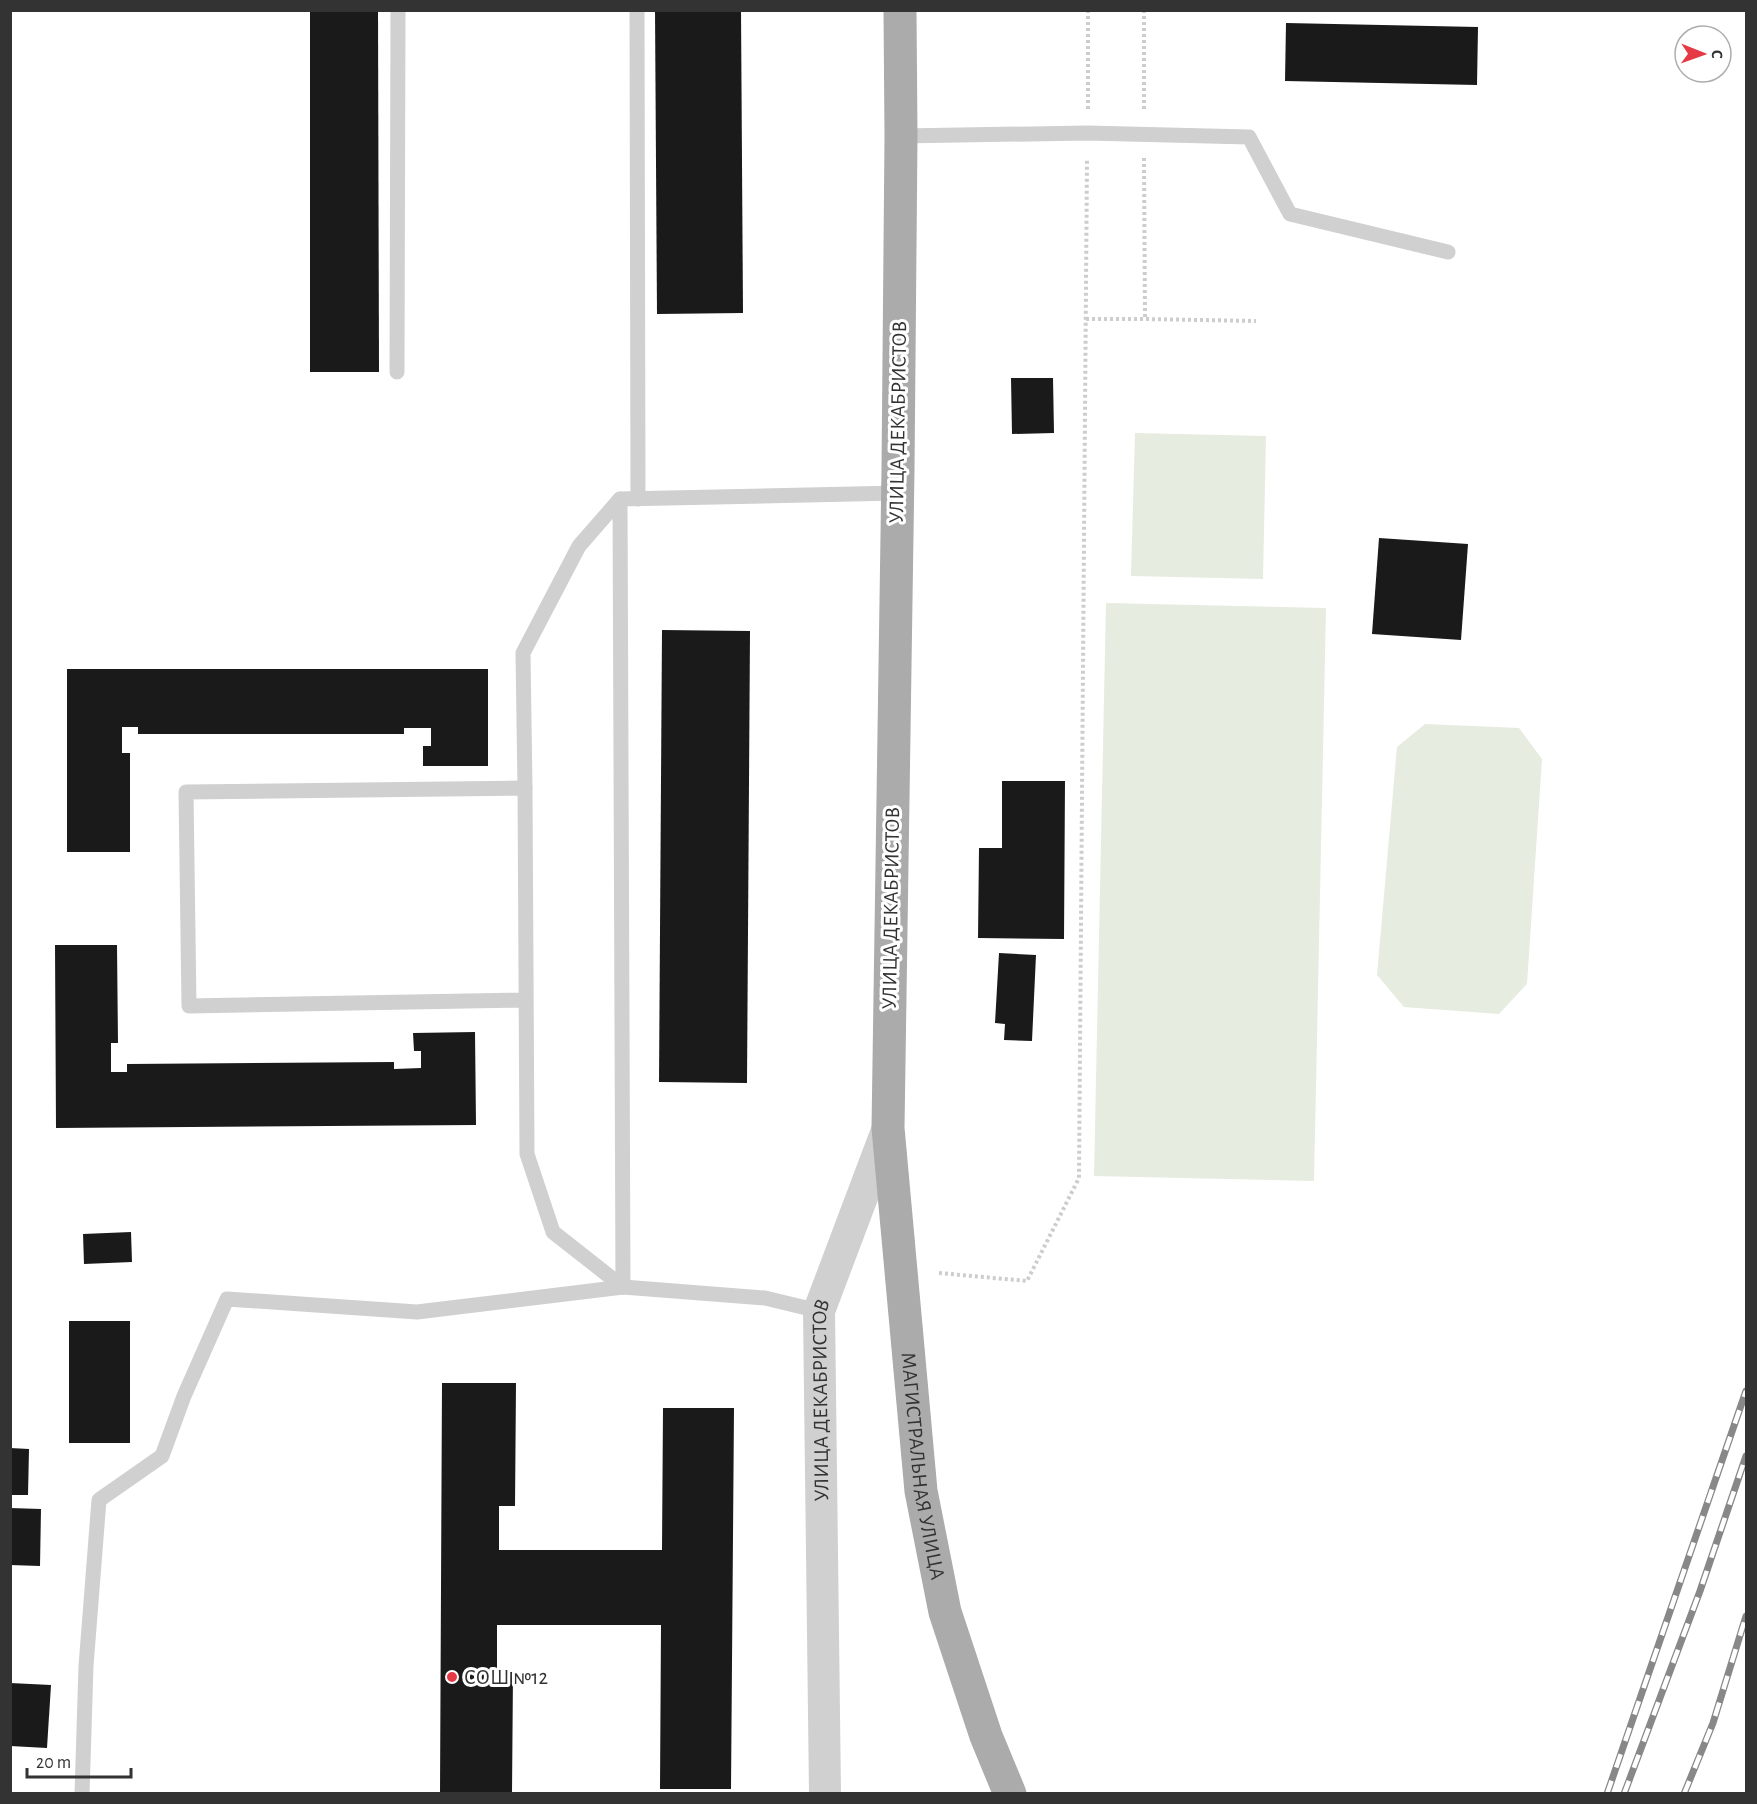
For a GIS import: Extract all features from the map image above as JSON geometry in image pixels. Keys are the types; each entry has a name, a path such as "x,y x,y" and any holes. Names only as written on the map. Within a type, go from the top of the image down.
{"main road":[{"name":"УЛИЦА ДЕКАБРИСТОВ","path":"888,1128 901,136 900,10"},
{"name":"МАГИСТРАЛЬНАЯ УЛИЦА","path":"888,1128 921,1491 945,1612 986,1736 1010,1794"}],"street":[{"name":"УЛИЦА ДЕКАБРИСТОВ","path":"825,1794 819,1311 888,1128"}],"lane":[{"path":"397,372 398,10"},
{"path":"637,10 638,499"},
{"path":"901,136 1088,133 1249,137 1290,214 1448,252"},
{"path":"623,1287 553,1232 527,1154 523,653 579,546 620,499 897,493"},
{"path":"620,499 623,1287"},
{"path":"525,788 186,792 189,1006 526,1000"},
{"path":"82,1794 87,1666 99,1500 162,1456 184,1396 227,1299 417,1312 623,1287 765,1298 819,1311"}],"path":[{"path":"939,1273 1027,1281 1079,1178 1088,10"},
{"path":"1144,10 1145,319"},
{"path":"1086,319 1256,321"}],"shaded area":[{"path":"1135,433 1266,436 1263,579 1131,576"},
{"path":"1106,603 1326,608 1314,1181 1094,1176"},
{"path":"1425,724 1519,728 1542,759 1527,984 1499,1014 1404,1007 1377,975 1397,747"}],"building":[{"path":"310,10 378,10 379,372 310,372"},
{"path":"655,10 741,10 743,313 657,314"},
{"path":"1286,23 1478,27 1477,85 1285,81"},
{"path":"1011,378 1053,378 1054,433 1012,434"},
{"path":"1379,538 1468,544 1461,640 1372,634"},
{"path":"662,630 750,631 747,1083 659,1082"},
{"path":"67,669 488,669 488,766 423,766 423,746 431,746 431,728 404,728 404,734 138,734 138,727 122,727 122,753 130,753 130,852 67,852"},
{"path":"1002,781 1065,781 1064,939 978,938 979,848 1002,848"},
{"path":"55,945 117,945 118,1043 111,1043 111,1072 127,1072 127,1064 394,1062 394,1069 421,1068 421,1051 414,1051 413,1033 475,1032 476,1125 56,1128"},
{"path":"999,953 1036,955 1032,1041 1004,1040 1005,1024 995,1023"},
{"path":"131,1232 132,1262 84,1264 83,1234"},
{"path":"69,1321 130,1321 130,1443 69,1443"},
{"path":"442,1383 516,1383 515,1506 499,1506 499,1550 662,1550 663,1408 734,1408 731,1789 660,1789 661,1625 497,1625 497,1672 513,1672 512,1794 440,1794"},
{"path":"10,1448 29,1449 28,1495 10,1495"},
{"path":"10,1508 41,1509 40,1566 10,1565"},
{"path":"10,1683 51,1685 47,1748 10,1746"}],"railway":[{"path":"1607,1794 1746,1391"},
{"path":"1624,1794 1700,1591 1746,1456"},
{"path":"1684,1794 1713,1723 1746,1616"}],"place":[{"name":"СОШ №12","path":"452,1677"}]}
